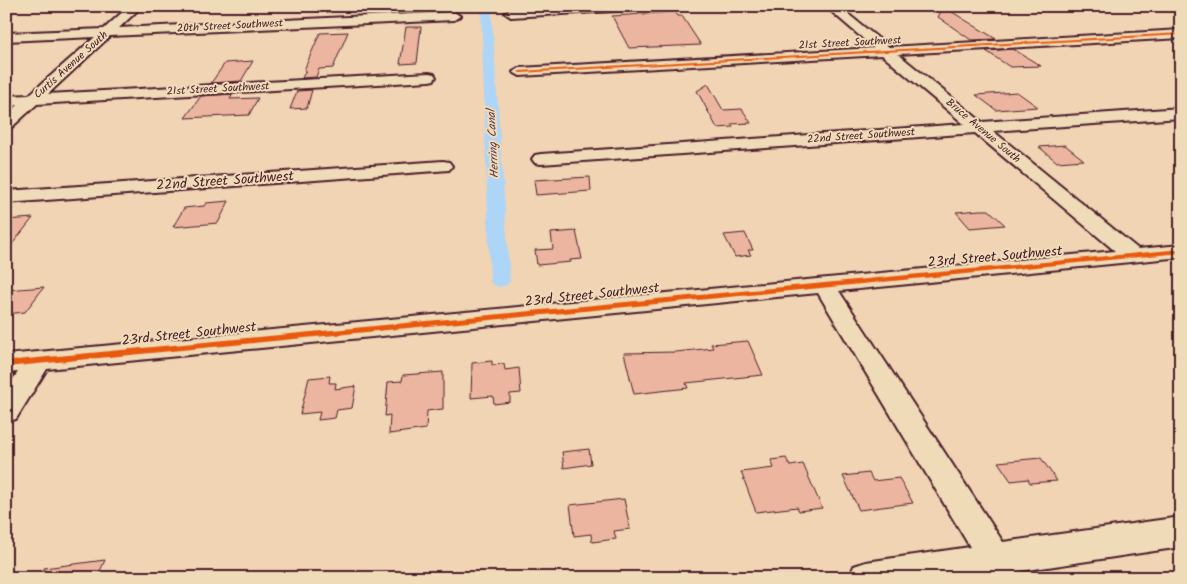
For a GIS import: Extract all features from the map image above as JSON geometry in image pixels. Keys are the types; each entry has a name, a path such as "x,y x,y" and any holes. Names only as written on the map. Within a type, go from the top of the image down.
{"street":[{"name":"Curtis Avenue South","path":"6,124 136,6"},
{"path":"511,13 648,6"},
{"name":"Bruce Avenue South","path":"831,6 1134,256"},
{"name":"20th Street Southwest","path":"6,37 454,16"},
{"name":"21st Street Southwest","path":"520,72 1181,34"},
{"name":"21st Street Southwest","path":"6,102 429,77"},
{"name":"22nd Street Southwest","path":"541,159 1181,113"},
{"name":"22nd Street Southwest","path":"6,197 443,166"},
{"name":"23rd Street Southwest","path":"6,364 1181,251"},
{"path":"824,285 1001,568"},
{"path":"6,411 39,361"},
{"path":"866,578 1001,568 1181,532"}],"building":[{"path":"944,7 996,39 971,40 938,17"},
{"path":"675,12 678,16 682,16 701,45 629,48 612,16"},
{"path":"406,27 421,27 417,63 400,64"},
{"path":"348,32 333,68 319,69 316,77 302,78 320,33"},
{"path":"1013,49 1041,66 1010,67 986,51"},
{"path":"253,61 241,81 211,83 225,63"},
{"path":"708,84 723,110 742,109 751,123 731,124 733,127 717,128 697,91"},
{"path":"312,90 307,108 290,109 297,91"},
{"path":"1017,92 1038,107 996,110 976,95"},
{"path":"233,94 230,99 258,98 249,115 185,118 201,96"},
{"path":"1065,145 1084,160 1057,162 1039,147"},
{"path":"590,177 591,191 536,195 534,180"},
{"path":"229,201 218,223 173,227 184,208 204,206 206,203"},
{"path":"989,210 1005,225 970,228 956,212"},
{"path":"33,218 6,252 6,220"},
{"path":"576,231 582,259 570,260 571,262 537,265 535,250 553,249 551,233"},
{"path":"745,233 753,250 748,250 751,255 735,257 724,235"},
{"path":"44,287 25,312 6,314 6,290"},
{"path":"748,341 763,375 686,383 688,388 634,394 624,353 676,352 713,348 711,344"},
{"path":"492,361 492,365 504,364 505,370 519,368 521,393 510,394 510,402 494,404 493,396 471,398 472,363"},
{"path":"443,372 443,409 427,411 426,429 389,434 390,415 385,416 388,382 402,381 403,375"},
{"path":"330,376 329,383 336,383 335,389 356,386 352,408 337,410 335,418 318,420 320,412 300,414 309,378"},
{"path":"589,449 591,464 564,468 562,452"},
{"path":"786,458 790,466 803,464 822,508 799,511 797,507 756,512 741,472 774,468 771,460"},
{"path":"1041,458 1057,481 1030,483 1028,479 1011,481 998,462"},
{"path":"869,473 873,481 899,478 913,503 859,510 843,476"},
{"path":"624,499 630,529 614,531 616,539 592,542 591,534 574,536 570,505"},
{"path":"105,560 97,578 44,578 44,568"}],"waterway":[{"name":"Herring Canal","path":"486,6 500,281"}],"cycle path":[{"path":"520,72 1181,34"},
{"path":"6,364 1181,251"}]}
